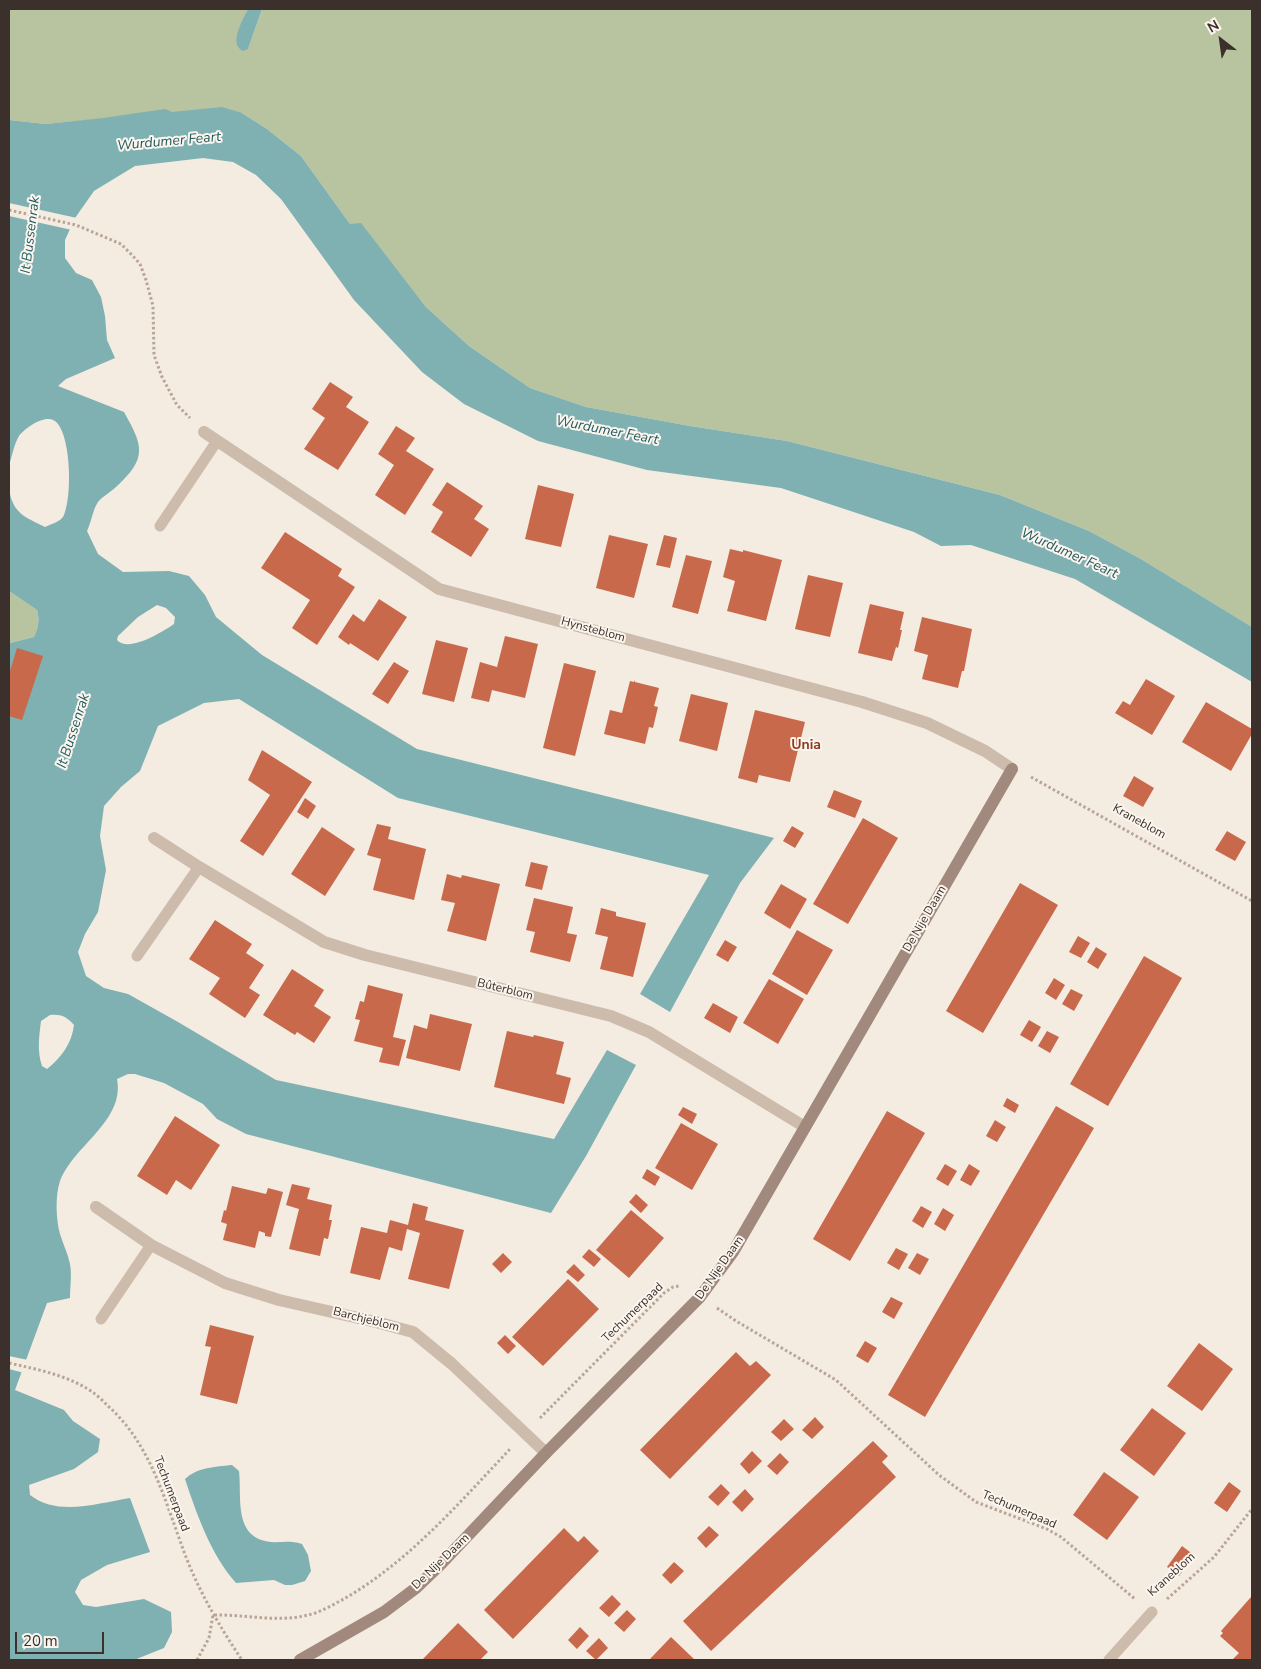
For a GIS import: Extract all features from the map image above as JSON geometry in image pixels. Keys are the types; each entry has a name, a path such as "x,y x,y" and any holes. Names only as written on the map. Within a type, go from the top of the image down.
{"street":[{"name":"Hynsteblom","path":"204,432 439,589 862,702 927,723 985,751 1012,769"},
{"name":"De Nije Daam","path":"300,1660 384,1612 416,1588 700,1297 733,1252 1012,769"},
{"name":"Bûterblom","path":"154,838 324,942 365,955 611,1016 649,1032 805,1127"},
{"name":"Barchjeblom","path":"96,1207 151,1245 224,1283 279,1300 413,1332 452,1364 546,1453"}],"lane":[{"path":"160,526 217,441"},
{"path":"137,956 199,867"},
{"path":"101,1319 151,1245"},
{"name":"Kraneblom","path":"1109,1660 1152,1612"}],"path":[{"path":"9,210 76,225 121,244 140,264 153,306 154,355 162,377 177,405 204,432"},
{"name":"Kraneblom","path":"1012,769 1034,778 1252,901"},
{"name":"Techumerpaad","path":"213,1615 276,1618 308,1615 330,1606 360,1589 395,1564 441,1521 525,1433 664,1294 673,1287 681,1286 836,1380 939,1475 976,1502 1047,1529 1061,1537 1152,1612"},
{"name":"Techumerpaad","path":"9,1362 60,1374 92,1392 117,1413 144,1448 190,1568 213,1615 242,1660"},
{"name":"Kraneblom","path":"1152,1612 1214,1556 1252,1509"},
{"path":"197,1660 209,1638 213,1615"}],"green space":[{"path":"9,9 248,9 239,28 248,49 262,9 1252,9 1252,627 1141,559 1089,531 1000,495 787,441 586,407 530,388 469,346 426,307 361,224 350,224 301,156 267,129 242,113 172,112 46,124 9,120"},
{"path":"9,591 37,610 38,624 34,637 10,643"}],"water":[{"path":"248,9 262,9 248,49 243,51 239,48 237,37 240,25"},
{"path":"222,107 242,113 267,129 301,156 350,224 361,223 426,307 469,346 530,388 586,407 787,441 1000,495 1089,531 1141,559 1252,627 1252,682 1075,579 971,545 941,546 914,532 781,488 647,470 538,441 464,404 422,372 354,300 281,199 256,175 233,162 203,158 135,166 94,191 75,218 65,240 65,258 76,273 92,280 101,297 107,340 115,358 66,379 58,386 124,412 135,434 139,451 138,459 133,468 116,487 98,502 95,508 87,531 98,554 123,572 169,571 189,576 205,595 216,617 262,655 417,749 774,838 740,883 670,1012 640,994 709,875 398,798 239,699 204,703 158,726 140,771 121,787 104,806 100,836 106,870 98,912 85,934 78,952 86,976 104,988 128,994 276,1080 554,1139 607,1050 636,1065 586,1156 551,1213 246,1134 217,1119 203,1104 164,1083 135,1074 128,1074 117,1079 117,1094 113,1108 97,1132 67,1168 58,1187 58,1222 70,1264 70,1298 47,1303 15,1390 64,1410 73,1421 100,1439 98,1452 74,1469 29,1485 30,1495 41,1502 66,1507 78,1507 130,1498 150,1552 107,1565 81,1580 75,1592 83,1605 96,1607 144,1599 171,1612 172,1632 164,1648 134,1660 9,1660 9,647 10,643 34,637 38,614 37,610 9,591 9,489 14,504 21,514 45,527 58,521 64,515 67,506 69,469 66,443 62,432 54,420 49,419 38,422 22,432 16,443 9,465 9,120 46,124 165,109 172,112","holes":["157,605 166,608 175,617 174,624 154,636 137,643 122,643 117,640 118,636 138,617","50,1015 63,1016 74,1025 71,1038 65,1050 47,1069 42,1066 40,1060 39,1038 41,1021"]},
{"path":"232,1465 239,1471 240,1504 245,1525 250,1533 259,1539 271,1542 302,1544 308,1555 311,1571 305,1581 292,1585 285,1585 274,1580 236,1583 219,1560 200,1520 185,1479 201,1470"}],"pier":[{"path":"9,203 77,218 72,230 9,216"},
{"path":"9,1356 28,1360 24,1373 9,1369"}],"building":[{"path":"330,382 353,397 346,407 369,422 338,470 304,449 325,418 312,409"},
{"path":"396,426 415,438 406,451 434,469 405,515 375,495 394,465 378,454"},
{"path":"447,482 483,506 474,519 489,529 471,557 431,532 443,512 432,505"},
{"path":"538,485 574,494 561,547 525,539"},
{"path":"285,532 342,569 338,576 355,587 317,645 292,628 310,600 261,568"},
{"path":"609,535 648,544 634,598 596,588"},
{"path":"664,535 677,538 670,568 656,565"},
{"path":"730,549 743,552 743,550 782,560 766,621 727,611 735,581 723,577"},
{"path":"686,555 712,561 698,614 672,607"},
{"path":"808,575 843,583 830,637 795,629"},
{"path":"379,599 407,617 378,661 338,637 353,614 364,622"},
{"path":"870,604 904,612 898,648 896,647 892,661 858,653"},
{"path":"922,617 972,629 964,671 962,671 958,688 922,679 928,655 914,651"},
{"path":"505,636 538,644 525,698 492,690 489,702 471,698 480,662 497,667"},
{"path":"436,640 468,648 454,702 422,694"},
{"path":"17,648 43,656 22,720 9,716 9,674"},
{"path":"394,662 409,671 388,704 372,694"},
{"path":"564,663 596,671 575,756 543,748"},
{"path":"1146,679 1175,696 1152,735 1115,713 1123,701 1130,705"},
{"path":"634,680 635,682 659,688 654,706 658,707 653,728 649,727 645,744 604,734 610,710 622,713 630,681 634,682"},
{"path":"691,694 728,703 717,751 679,741"},
{"path":"1206,702 1252,729 1252,734 1231,771 1182,742"},
{"path":"755,710 805,722 790,782 759,775 757,783 738,778"},
{"path":"262,750 312,782 263,856 240,841 270,795 248,780"},
{"path":"1134,776 1154,788 1143,807 1123,796"},
{"path":"834,790 862,801 855,818 827,807"},
{"path":"305,798 316,806 308,819 297,812"},
{"path":"863,818 898,838 848,924 813,904"},
{"path":"377,824 391,827 388,839 426,849 414,900 373,890 381,859 367,855"},
{"path":"792,826 804,833 795,848 783,841"},
{"path":"322,827 355,849 325,896 291,874"},
{"path":"1227,831 1246,842 1235,861 1215,850"},
{"path":"531,862 548,866 542,890 525,886"},
{"path":"447,874 461,878 462,875 500,884 486,941 447,931 455,903 441,900"},
{"path":"1020,883 1058,905 983,1033 946,1011"},
{"path":"781,884 807,899 790,929 764,913"},
{"path":"534,898 573,907 567,933 577,935 570,962 530,952 535,932 526,930"},
{"path":"601,908 616,912 616,916 646,923 633,977 600,969 608,937 595,934"},
{"path":"215,920 252,944 246,953 264,965 249,988 260,995 245,1018 209,994 220,978 189,959"},
{"path":"797,930 833,950 807,995 772,974"},
{"path":"1078,936 1090,943 1081,958 1069,952"},
{"path":"725,940 737,947 728,962 716,955"},
{"path":"1096,947 1107,954 1098,969 1087,962"},
{"path":"1144,956 1182,978 1108,1106 1070,1084"},
{"path":"292,969 324,990 314,1006 331,1017 314,1043 297,1032 295,1035 263,1015"},
{"path":"1054,978 1065,985 1056,1000 1045,993"},
{"path":"769,979 804,999 778,1044 743,1023"},
{"path":"368,985 403,994 393,1037 406,1040 399,1066 379,1062 383,1048 354,1041 360,1020 355,1019 360,1001 364,1002"},
{"path":"1071,989 1083,995 1074,1011 1062,1004"},
{"path":"713,1003 738,1017 730,1033 704,1018"},
{"path":"430,1014 472,1024 460,1071 406,1058 414,1025 427,1029"},
{"path":"1029,1020 1041,1027 1032,1042 1020,1035"},
{"path":"507,1031 564,1042 556,1074 571,1078 564,1104 494,1087"},
{"path":"1047,1031 1059,1037 1050,1053 1038,1046"},
{"path":"1007,1098 1019,1105 1015,1113 1003,1106"},
{"path":"1056,1106 1094,1128 925,1417 888,1395"},
{"path":"683,1107 697,1114 692,1124 678,1115"},
{"path":"887,1111 925,1133 850,1261 813,1239"},
{"path":"175,1116 220,1145 191,1190 176,1180 167,1195 137,1176"},
{"path":"995,1120 1006,1127 997,1142 986,1136"},
{"path":"681,1123 718,1144 692,1190 655,1168"},
{"path":"945,1164 957,1171 948,1186 936,1179"},
{"path":"969,1164 980,1171 971,1186 960,1180"},
{"path":"647,1169 660,1177 655,1186 642,1178"},
{"path":"292,1184 310,1188 307,1199 332,1205 329,1220 332,1220 328,1239 324,1238 320,1256 289,1249 299,1209 286,1205"},
{"path":"232,1186 266,1194 268,1188 283,1192 271,1237 265,1236 265,1233 259,1231 255,1248 223,1240 227,1224 221,1222 224,1210 226,1211"},
{"path":"636,1194 648,1205 641,1213 629,1202"},
{"path":"413,1203 428,1207 425,1220 464,1230 449,1289 408,1279 420,1233 407,1229 402,1251 389,1247 380,1280 350,1273 361,1227 387,1233 390,1220 408,1225"},
{"path":"921,1206 932,1212 923,1228 912,1221"},
{"path":"943,1208 954,1215 945,1231 934,1224"},
{"path":"631,1210 664,1238 629,1278 596,1250"},
{"path":"896,1248 908,1254 899,1270 887,1263"},
{"path":"589,1249 601,1259 594,1267 582,1257"},
{"path":"503,1253 512,1262 501,1273 492,1264"},
{"path":"917,1253 929,1259 920,1275 908,1268"},
{"path":"574,1264 585,1275 578,1282 566,1272"},
{"path":"568,1279 599,1309 543,1366 512,1337"},
{"path":"891,1297 903,1303 894,1319 882,1312"},
{"path":"210,1325 254,1336 237,1404 200,1395 211,1347 205,1346"},
{"path":"505,1335 516,1346 508,1354 497,1343"},
{"path":"865,1341 877,1348 868,1363 856,1356"},
{"path":"1199,1343 1233,1369 1202,1411 1167,1386"},
{"path":"736,1352 750,1366 756,1361 771,1375 670,1479 640,1450"},
{"path":"1152,1408 1186,1433 1154,1476 1120,1450"},
{"path":"815,1417 824,1427 812,1439 802,1430"},
{"path":"784,1419 794,1429 781,1441 771,1432"},
{"path":"873,1441 888,1456 882,1462 896,1477 711,1651 683,1621"},
{"path":"752,1451 762,1461 749,1474 740,1464"},
{"path":"780,1453 789,1462 777,1475 767,1466"},
{"path":"1104,1472 1139,1497 1107,1540 1073,1515"},
{"path":"1229,1482 1241,1491 1227,1512 1214,1503"},
{"path":"721,1484 730,1493 718,1506 708,1497"},
{"path":"745,1489 754,1499 742,1512 732,1502"},
{"path":"709,1526 719,1535 706,1548 697,1538"},
{"path":"564,1528 578,1542 584,1536 599,1551 513,1639 484,1610"},
{"path":"1182,1546 1194,1555 1179,1576 1167,1567"},
{"path":"674,1562 684,1571 671,1584 662,1575"},
{"path":"612,1595 621,1604 609,1617 599,1608"},
{"path":"1251,1597 1252,1660 1232,1660 1239,1653 1220,1636 1223,1633 1221,1631"},
{"path":"627,1610 636,1619 624,1632 614,1623"},
{"path":"458,1623 488,1652 480,1660 422,1660"},
{"path":"580,1627 589,1636 577,1649 568,1640"},
{"path":"671,1637 695,1660 649,1660"},
{"path":"599,1638 608,1648 596,1660 586,1651"}],"district":[{"name":"Unia","path":"806,746"}],"water label":[{"name":"Wurdumer Feart","path":"169,142"},
{"name":"It Bussenrak","path":"31,235"},
{"name":"Wurdumer Feart","path":"607,431"},
{"name":"Wurdumer Feart","path":"1069,554"},
{"name":"It Bussenrak","path":"74,731"}]}
